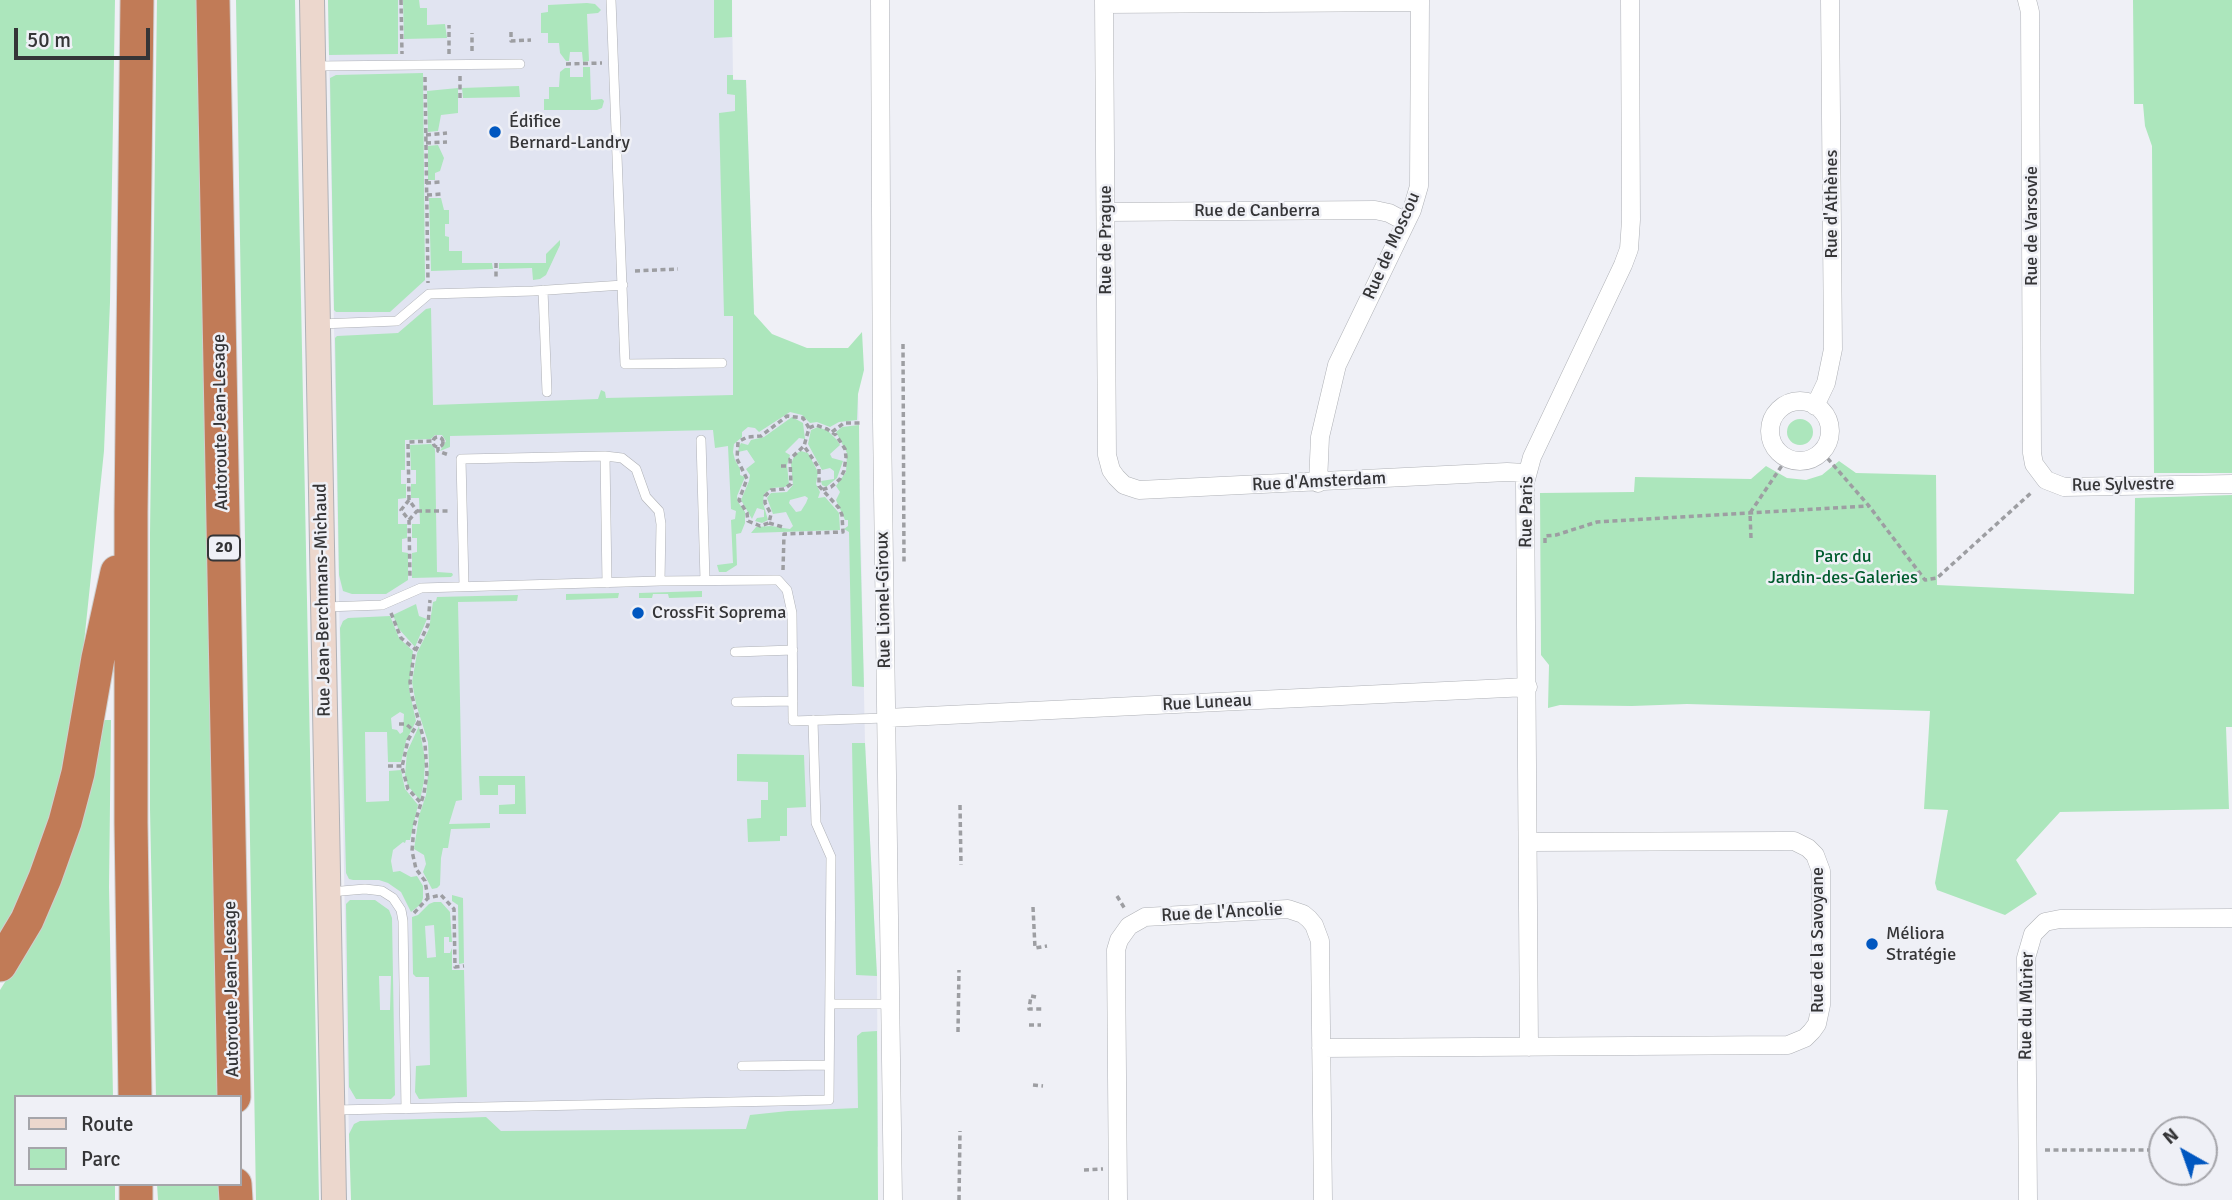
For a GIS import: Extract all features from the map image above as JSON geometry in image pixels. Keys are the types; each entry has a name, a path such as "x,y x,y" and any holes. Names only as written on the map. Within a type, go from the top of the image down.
{"highway":[{"path":"135,1095 131,823 131,512 137,0"},
{"name":"Autoroute Jean-Lesage","path":"213,0 234,1095"},
{"path":"0,965 27,920 46,878 65,822 78,773 98,658 131,512"}],"street":[{"name":"Rue Jean-Berchmans-Michaud","path":"312,0 334,1200"},
{"name":"Rue Lionel-Giroux","path":"880,0 893,1200"},
{"name":"Rue Paris","path":"1529,1047 1526,473 1629,249 1630,0"},
{"name":"Rue d'Athènes","path":"1815,405 1826,383 1833,349 1830,0"},
{"name":"Rue de Varsovie","path":"2026,0 2030,12 2032,453"},
{"path":"1104,2 1420,1"},
{"name":"Rue de Moscou","path":"1318,483 1320,437 1336,365 1406,222 1416,198 1421,175 1420,1"},
{"name":"Rue de Prague","path":"1104,2 1107,455 1116,477"},
{"name":"Rue de Canberra","path":"1106,212 1375,210 1389,213 1406,222"},
{"path":"1796,401 1815,405 1822,411 1830,427 1827,444 1814,458 1804,461 1787,458 1776,450 1771,440 1772,420 1786,405 1796,401"},
{"name":"Rue Sylvestre","path":"2032,453 2039,473 2046,480 2064,486 2232,484"},
{"name":"Rue d'Amsterdam","path":"1116,477 1124,485 1139,491 1526,473"},
{"name":"Rue Luneau","path":"886,718 1528,687"},
{"name":"Rue de la Savoyane","path":"1321,1048 1788,1045 1805,1038 1817,1024 1821,1005 1821,871 1815,855 1802,844 1794,841 1528,842"},
{"name":"Rue de l'Ancolie","path":"1118,1200 1116,950 1122,935 1136,920 1154,916 1288,909 1303,914 1314,925 1320,941 1323,1200"},
{"name":"Rue du Mûrier","path":"2028,1200 2026,958 2033,934 2045,922 2060,919 2232,918"}],"lane":[{"path":"611,0 625,364 722,363"},
{"path":"313,66 520,64"},
{"path":"318,324 397,321 429,294 623,285"},
{"path":"543,290 547,392"},
{"path":"701,440 705,580"},
{"path":"464,586 461,459 605,456 622,458 629,462 641,479 646,497 659,512 660,581"},
{"path":"605,456 607,583"},
{"path":"324,607 382,605 421,588 778,580 787,590 790,600 793,720 886,718"},
{"path":"735,652 793,649"},
{"path":"736,702 793,701"},
{"path":"332,1111 829,1100 831,857 816,823 813,720"},
{"path":"328,892 374,889 387,894 401,910 406,1109"},
{"path":"830,1004 890,1004"},
{"path":"742,1066 829,1065"}],"path":[{"path":"401,0 401,40"},
{"path":"449,24 449,38"},
{"path":"511,32 510,41 531,40"},
{"path":"566,64 589,64"},
{"path":"425,74 428,271"},
{"path":"460,88 460,98"},
{"path":"426,135 447,133"},
{"path":"426,143 447,142"},
{"path":"426,183 440,182"},
{"path":"426,195 441,194"},
{"path":"496,263 496,270"},
{"path":"622,272 678,269"},
{"name":"Rue Lionel-Giroux","path":"903,344 904,565"},
{"path":"769,523 771,514 765,503 765,496 771,490 788,487 791,481 789,466 793,454 804,446 809,428 803,418 787,416 761,436 738,442 737,459 747,479 740,495 740,503 747,513 748,521 760,526 769,523 783,527"},
{"path":"832,432 844,424 860,423"},
{"path":"809,428 816,425 832,432 842,443 846,457 840,479 831,487 821,490"},
{"path":"417,511 409,500 408,442 433,441 435,437 442,438 443,443 438,449 433,441"},
{"path":"778,580 783,578 784,534 842,532 842,515 839,508 821,490 819,468 804,446"},
{"path":"1822,452 1869,506 1923,578 1933,580 2037,488"},
{"path":"1751,538 1750,513 1787,458"},
{"path":"781,466 789,466"},
{"path":"830,478 831,487"},
{"path":"409,500 401,510 409,520 411,579"},
{"path":"1545,546 1545,536 1597,523 1869,506"},
{"path":"409,520 417,511 437,510"},
{"path":"412,914 422,908 428,898 425,881 416,869 412,851 414,826 427,774 425,744 410,682 416,650 428,625 431,603 429,596"},
{"path":"391,615 401,638 416,650"},
{"path":"419,721 408,740 402,766 408,789 421,803"},
{"path":"399,724 406,724 413,730"},
{"path":"388,766 402,766"},
{"path":"960,805 961,865"},
{"path":"428,898 447,891"},
{"path":"442,895 454,909 456,967 464,967"},
{"path":"1033,907 1035,948 1047,946"},
{"path":"958,1031 959,970"},
{"path":"1036,996 1031,996 1029,1009 1042,1009"},
{"path":"1029,1025 1041,1025"},
{"path":"1033,1086 1043,1086"},
{"path":"959,1200 960,1131"},
{"path":"2042,1150 2148,1150"}],"shaded area":[{"path":"328,0 732,0 733,79 746,80 754,314 751,392 858,394 865,743 877,976 878,1147 349,1142"}],"green space":[{"path":"0,0 115,0 110,302 104,451 82,662 49,819 34,867 0,936"},
{"path":"157,0 198,0 217,1095 156,1095 150,809 150,534"},
{"path":"236,0 295,0 319,1200 256,1200"},
{"path":"328,0 398,0 398,54 329,55"},
{"path":"403,0 419,0 420,8 427,8 427,25 445,24 447,38 404,39"},
{"path":"714,0 732,0 732,37 714,38"},
{"path":"2133,0 2232,0 2232,473 2154,473 2152,146 2145,126 2143,104 2134,104"},
{"path":"595,4 601,10 587,14 589,61 583,62 582,52 570,52 569,61 566,61 560,53 559,43 548,43 548,33 541,33 541,13 548,12 548,5"},
{"path":"583,67 590,67 591,100 602,99 602,108 544,110 544,99 549,99 549,87 559,87 560,72 570,68 570,77 583,77"},
{"path":"423,73 425,280 390,312 336,312 330,78 336,75"},
{"path":"727,75 733,75 733,80 746,80 754,314 772,334 807,348 848,348 862,332 864,370 858,394 857,420 839,422 830,427 817,422 810,423 802,415 790,412 759,432 748,427 742,432 742,437 734,444 733,452 740,475 745,477 737,496 745,512 745,523 741,533 736,534 737,565 726,572 719,572 717,565 733,563 731,520 735,519 736,511 731,509 728,446 715,448 713,430 450,436 450,447 440,451 446,441 442,435 435,435 431,439 405,440 405,470 401,470 401,484 406,484 406,498 398,499 398,524 407,524 407,538 402,539 402,552 408,553 408,580 386,594 352,594 343,591 339,575 337,336 398,333 426,309 431,308 433,405 598,399 601,390 605,392 606,398 733,395 733,316 724,316 719,113 735,111 735,95 727,94"},
{"path":"519,86 520,97 463,98 462,88"},
{"path":"458,88 458,113 441,115 438,131 428,132 427,91"},
{"path":"438,145 444,158 440,171 435,173 435,180 428,180 428,146"},
{"path":"429,198 441,198 444,210 449,210 449,224 445,224 445,236 449,237 449,251 462,251 462,263 492,263 493,269 431,271"},
{"path":"560,240 546,275 540,279 533,280 532,268 499,269 499,263 546,263 546,254"},
{"path":"792,417 803,423 805,439 799,438 785,452 790,455 787,465 789,484 772,488 764,494 763,503 768,520 762,523 755,521 764,517 764,510 757,508 752,519 741,500 750,475 746,469 755,462 747,450 738,452 739,447 741,443 748,445 751,440 764,437"},
{"path":"1800,419 1809,423 1813,432 1809,441 1800,445 1791,441 1787,432 1791,423"},
{"path":"859,425 864,687 852,686 849,532 844,529 848,526 848,520 845,520 836,500 840,492 836,486 846,472 847,453 836,432 842,427"},
{"path":"818,427 828,431 837,440 840,445 830,454 832,458 843,461 837,478 826,487 821,481 834,479 834,471 830,468 822,470 808,444 811,430"},
{"path":"431,444 435,449 437,572 453,575 412,578 412,553 417,552 417,538 412,538 412,524 420,524 419,498 411,498 411,484 416,484 416,470 411,470 410,445"},
{"path":"801,451 808,453 818,472 818,498 825,497 839,513 840,530 751,533 756,527 790,529 793,526 786,512 773,514 767,498 771,493 787,492 793,485 791,464 795,454","holes":["805,496 808,498 801,511 796,512 789,503 790,500"]},
{"name":"Parc du Jardin-des-Galeries","path":"1839,461 1856,473 1936,475 1937,585 2134,594 2135,498 2232,495 2232,727 2226,727 2229,809 2060,812 2016,860 2037,894 2005,915 1937,890 1935,883 1948,810 1924,809 1930,711 1687,704 1560,705 1548,708 1549,665 1541,655 1540,493 1634,492 1635,477 1751,479 1766,466 1787,478 1806,480 1822,475"},
{"path":"702,591 702,597 669,598 668,594 653,594 652,598 639,598 639,593"},
{"path":"619,593 618,598 566,600 566,594"},
{"path":"518,595 517,601 458,602 462,800 456,801 449,824 490,823 490,828 451,829 448,848 443,848 441,858 440,885 432,889 423,872 426,864 424,855 414,849 419,816 426,795 429,765 428,742 412,682 417,653 429,629 433,602 437,597"},
{"path":"416,604 419,616 427,619 415,647 398,628 393,615"},
{"path":"390,616 399,638 413,651 409,689 416,721 406,741 401,762 388,762 387,732 365,732 366,802 389,801 389,771 401,770 405,789 418,805 410,840 393,850 391,861 393,872 400,871 411,877 417,876 423,886 421,904 411,912 401,892 388,883 379,880 353,880 349,879 346,873 340,628 348,618","holes":["400,712 404,714 403,732 400,734 392,729 391,718"]},
{"path":"96,720 111,720 109,887 113,1095 14,1095 14,1186 115,1186 115,1200 0,1200 0,990 25,950"},
{"path":"419,726 425,759 420,800 408,786 405,775 407,752"},
{"path":"852,743 865,743 877,976 856,975"},
{"path":"737,754 804,755 806,807 787,808 787,836 780,836 780,841 748,842 747,819 761,818 761,800 768,800 768,782 737,781"},
{"path":"479,776 525,776 526,814 499,814 499,805 515,804 515,785 498,785 498,795 480,795"},
{"path":"452,895 463,898 464,963 459,964 458,905 452,901"},
{"path":"350,900 375,900 389,910 392,918 395,1095 391,1099 356,1099 349,1087 346,904","holes":["379,976 391,976 390,1010 380,1010"]},
{"path":"441,902 450,912 452,942 449,942 449,937 444,937 444,953 450,953 452,948 452,970 464,970 467,1097 419,1099 415,1092 416,1066 430,1065 429,977 416,977 413,974 412,917 429,904","holes":["434,925 436,957 427,958 425,926"]},
{"path":"877,1031 878,1200 351,1200 349,1134 354,1124 360,1121 486,1117 501,1131 746,1129 750,1115 858,1108 857,1036 862,1032"},
{"path":"157,1186 219,1186 219,1200 158,1200"}],"place":[{"name":"Édifice Bernard-Landry","path":"495,132"},
{"name":"CrossFit Soprema","path":"638,613"},
{"name":"Méliora Stratégie","path":"1872,944"}]}
